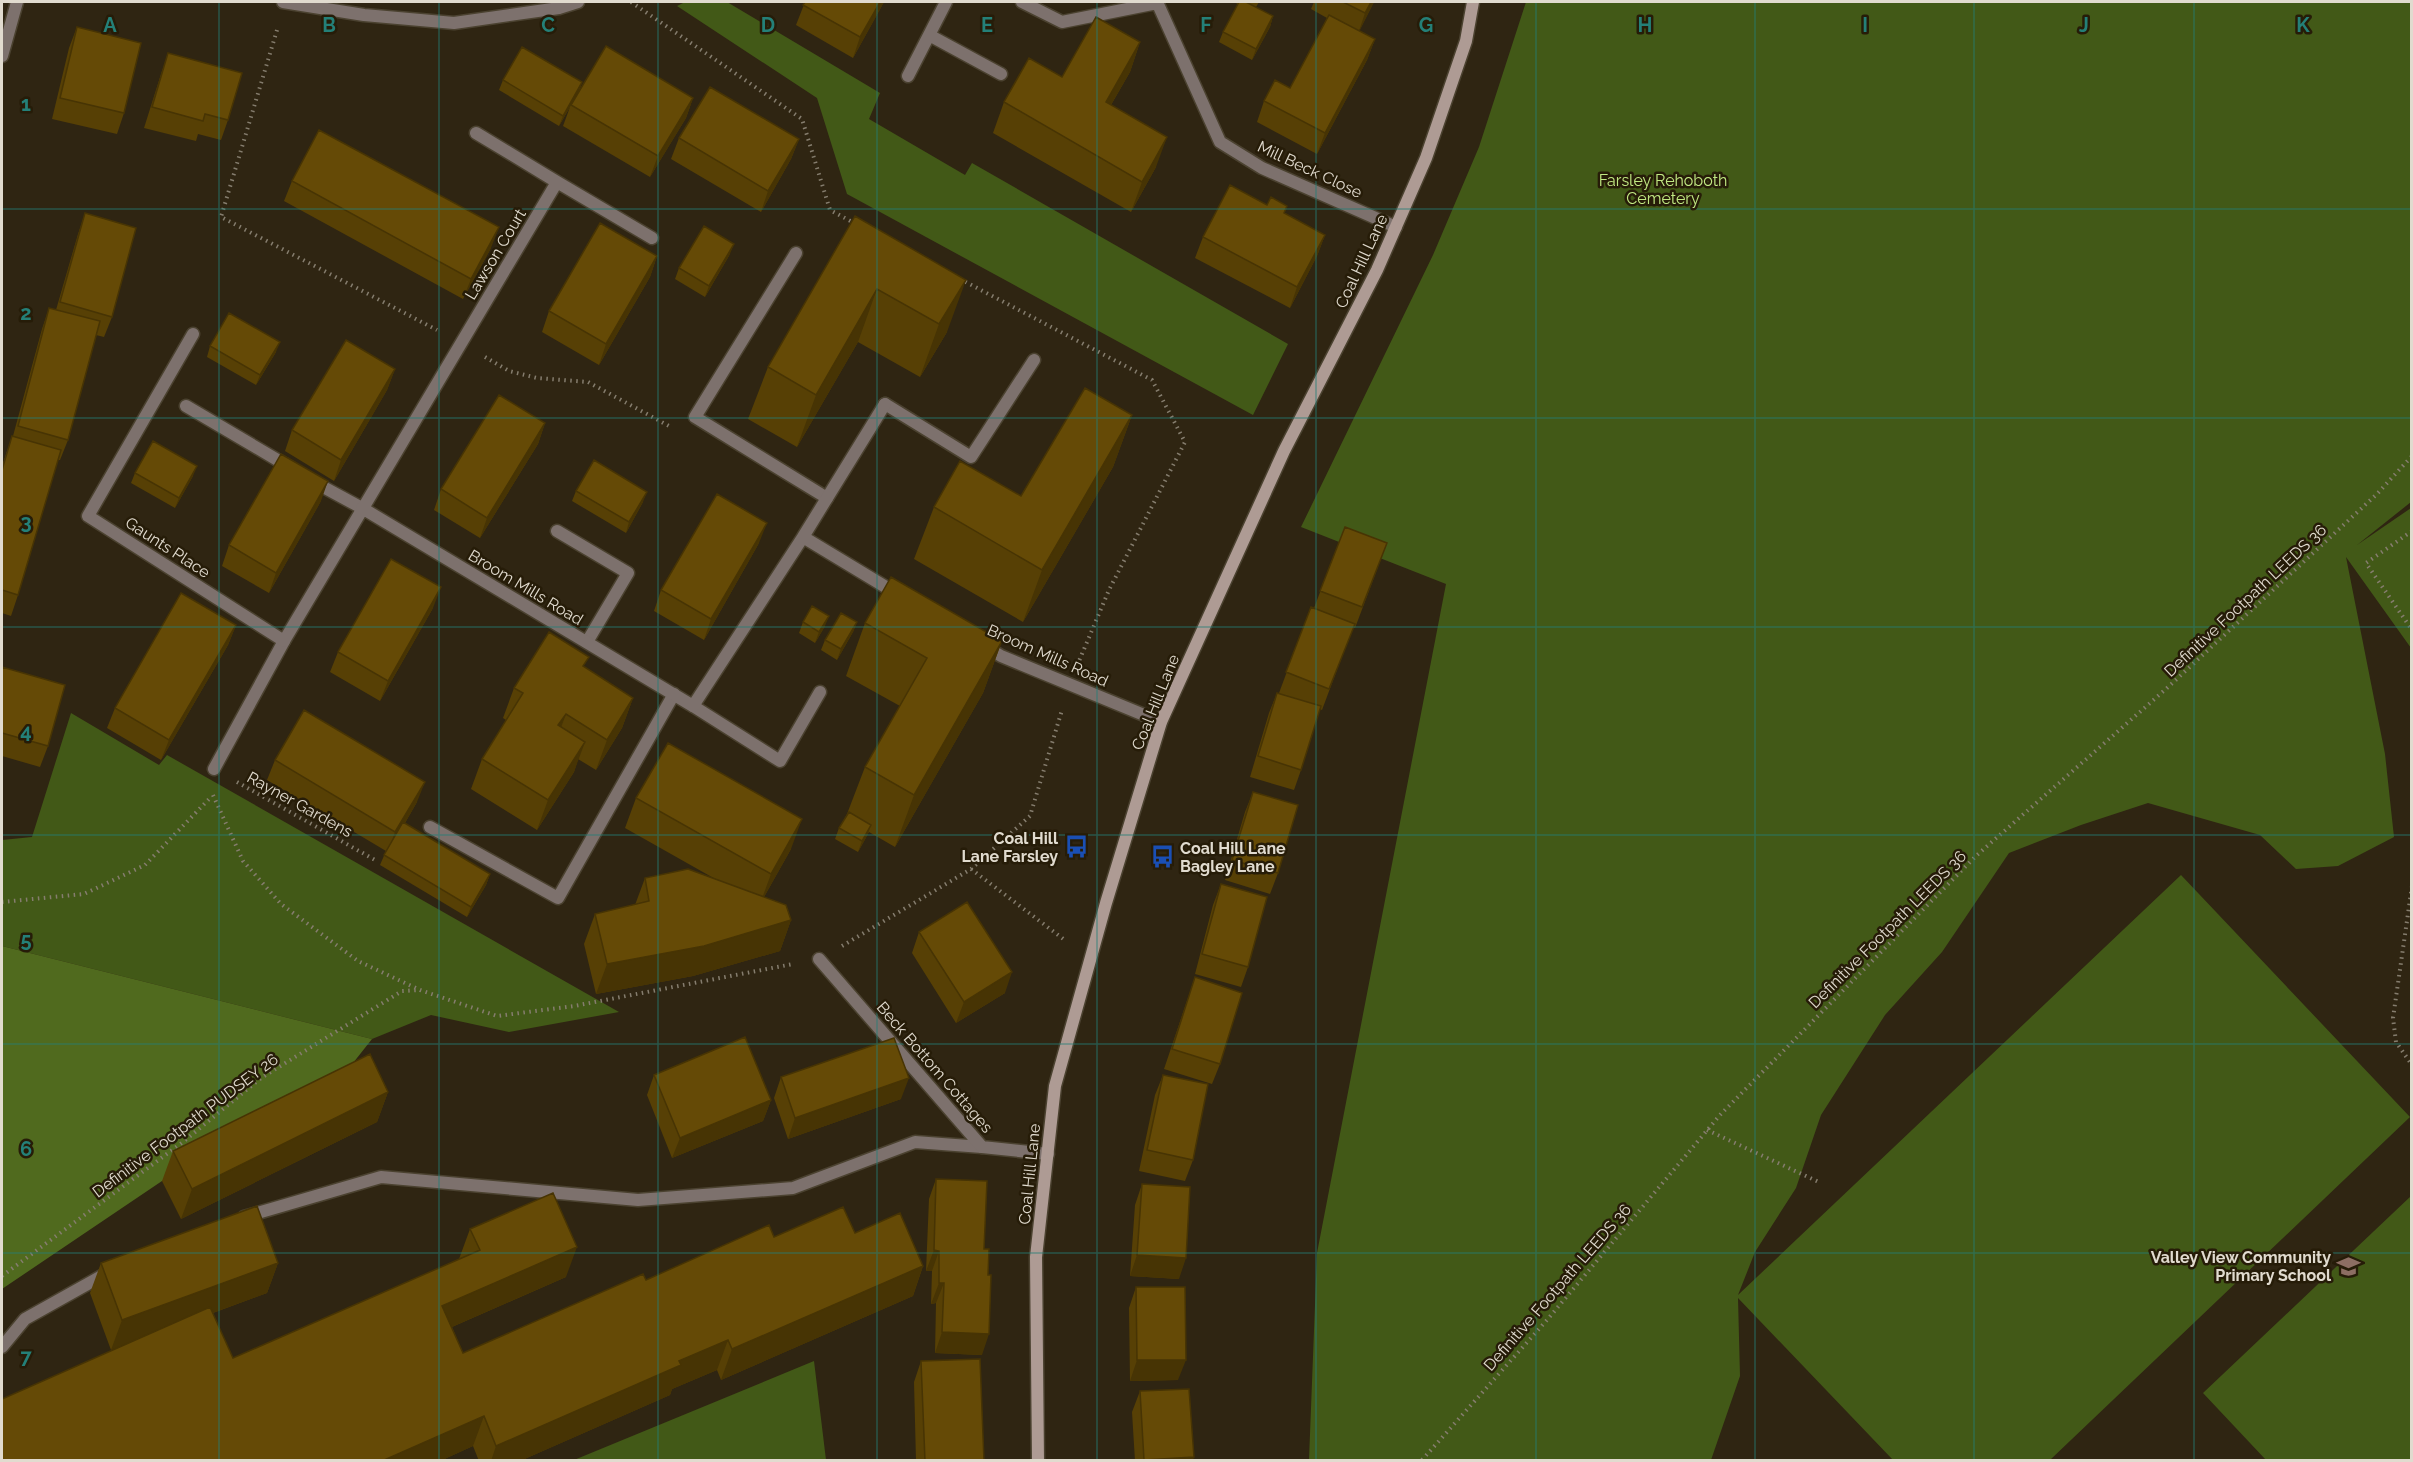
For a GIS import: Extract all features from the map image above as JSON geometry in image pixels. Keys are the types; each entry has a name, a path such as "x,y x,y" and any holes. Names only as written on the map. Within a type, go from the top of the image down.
{"street":[{"path":"2,56 17,2"},
{"path":"284,2 364,15 454,23 559,8 578,2"},
{"path":"908,76 946,2"},
{"path":"1022,2 1062,22 1157,2"},
{"name":"Mill Beck Close","path":"1157,2 1220,142 1262,168 1396,227"},
{"name":"Coal Hill Lane","path":"1038,1461 1036,1257 1055,1086 1090,959 1161,722 1284,451 1377,270 1426,158 1466,41 1473,2"},
{"path":"929,35 1001,74"},
{"path":"476,133 652,238"},
{"name":"Lawson Court","path":"461,342 557,182"},
{"path":"796,253 695,417 827,498"},
{"name":"Gaunts Place","path":"193,334 88,516 284,640"},
{"path":"214,769 284,640 461,342"},
{"path":"693,706 885,404 971,457 1034,360"},
{"name":"Broom Mills Road","path":"186,406 587,642 780,761 820,692"},
{"path":"556,531 628,573 587,642"},
{"path":"802,537 912,602"},
{"name":"Broom Mills Road","path":"971,638 1001,656 1161,722"},
{"path":"430,827 558,898 674,694"},
{"name":"Beck Bottom Cottages","path":"819,959 982,1147 1048,1154"},
{"path":"232,1221 381,1177 638,1200 793,1188 915,1142 982,1147"},
{"path":"2,1347 25,1319 123,1263"}],"path":[{"path":"284,2 221,217 461,342 509,371 537,378 588,382 670,426 695,417"},
{"path":"631,2 802,119 830,210 861,227"},
{"path":"214,769 213,795 243,861 281,904 358,962 420,990 497,1016 574,1006 819,959 971,869 1030,816 1070,684 1109,590 1185,442 1152,381 955,276"},
{"name":"Definitive Footpath LEEDS 36","path":"1422,1461 1547,1320 1707,1130 1977,855 2175,681 2377,494 2412,456"},
{"path":"2412,531 2366,563 2412,630"},
{"name":"Rayner Gardens","path":"214,769 375,860"},
{"path":"2,902 84,894 145,865 213,795"},
{"path":"971,869 1090,959"},
{"path":"2412,886 2393,1018 2397,1042 2412,1065"},
{"name":"Definitive Footpath PUDSEY 26","path":"2,1276 156,1163 261,1078 402,992 420,990"},
{"path":"1707,1130 1821,1183"}],"green space":[{"path":"685,2 727,2 880,93 869,119 965,175 972,163 1288,344 1253,415 847,194 817,98 677,6"},
{"name":"Farsley Rehoboth Cemetery","path":"1526,2 2411,2 2411,502 2357,545 2411,508 2411,648 2346,557 2385,754 2394,837 2338,866 2296,869 2260,835 2148,803 2081,825 2009,853 1942,952 1885,1015 1821,1115 1796,1188 1755,1252 1738,1295 2181,875 2410,1117 2050,1460 1893,1460 1738,1298 1740,1376 1711,1460 1309,1460 1317,1253 1446,584 1301,527 1433,255 1479,147"},
{"path":"71,713 159,765 167,755 619,1012 509,1032 431,1015 372,1039 2,946 2,840 32,837"},
{"path":"2,946 372,1039 323,1101 162,1181 2,1289"},
{"name":"Valley View Community Primary School","path":"2411,1196 2411,1460 2266,1460 2203,1393"},
{"path":"814,1361 826,1460 574,1460"}],"building":[{"path":"805,2 880,2 860,37 803,5"},
{"path":"1239,2 1246,2 1273,16 1256,49 1223,32"},
{"path":"1343,2 1371,2 1365,13"},
{"path":"1329,15 1375,39 1325,133 1264,101 1275,80 1290,88"},
{"path":"1096,17 1140,42 1106,102 1167,137 1142,182 1004,102 1029,58 1062,77"},
{"path":"77,27 141,43 124,113 60,98"},
{"path":"606,46 693,98 658,156 571,105"},
{"path":"522,47 582,82 563,116 503,80"},
{"path":"168,53 242,73 228,120 205,114 203,121 152,107"},
{"path":"710,87 799,139 768,191 679,138"},
{"path":"319,130 499,227 471,279 292,181"},
{"path":"1230,185 1267,205 1271,197 1287,206 1284,213 1325,235 1297,287 1203,237"},
{"path":"85,213 136,228 112,317 60,302"},
{"path":"855,216 966,280 939,324 877,289 816,395 768,367"},
{"path":"600,223 657,256 606,344 549,311"},
{"path":"704,226 734,244 709,286 679,268"},
{"path":"49,308 100,321 68,440 18,426"},
{"path":"229,313 280,342 260,375 210,346"},
{"path":"346,340 395,369 341,460 292,430"},
{"path":"1085,388 1132,415 1042,570 934,507 960,461 1021,496"},
{"path":"499,395 545,423 487,518 441,489"},
{"path":"12,436 61,450 18,595 2,590 2,470"},
{"path":"153,441 197,466 179,498 135,473"},
{"path":"281,454 328,481 276,573 229,545"},
{"path":"594,460 647,492 629,522 576,491"},
{"path":"717,494 767,523 711,619 661,590"},
{"path":"1345,527 1387,543 1362,607 1320,591"},
{"path":"391,559 441,587 388,681 338,652"},
{"path":"891,577 1002,641 914,795 865,767 927,658 865,623"},
{"path":"181,593 236,625 169,740 115,708"},
{"path":"812,606 829,616 819,632 803,622"},
{"path":"1311,607 1355,624 1329,689 1286,672"},
{"path":"841,613 857,622 841,649 825,640"},
{"path":"549,632 589,657 583,666 633,698 607,740 566,714 558,725 585,742 548,800 482,759 523,693 514,688"},
{"path":"2,667 65,685 48,746 2,733"},
{"path":"1277,693 1321,706 1301,770 1258,756"},
{"path":"304,710 425,782 395,832 275,760"},
{"path":"668,743 802,819 771,874 636,798"},
{"path":"1253,792 1298,805 1278,873 1232,860"},
{"path":"849,812 871,825 862,841 839,828"},
{"path":"403,822 490,874 471,907 384,855"},
{"path":"688,869 786,905 791,920 704,946 607,964 595,914 649,901 645,878"},
{"path":"1221,884 1267,897 1248,967 1202,954"},
{"path":"967,902 1012,972 964,1002 919,932"},
{"path":"1195,977 1242,993 1220,1064 1172,1049"},
{"path":"745,1037 771,1100 680,1138 654,1075"},
{"path":"894,1038 909,1078 795,1118 781,1077"},
{"path":"370,1054 388,1092 192,1189 173,1151"},
{"path":"1163,1075 1208,1084 1193,1160 1147,1150"},
{"path":"936,1179 987,1181 984,1249 989,1249 988,1275 991,1275 989,1334 942,1332 944,1283 939,1283 939,1251 934,1250"},
{"path":"1142,1184 1190,1187 1186,1258 1137,1255"},
{"path":"553,1193 577,1247 442,1306 463,1353 643,1274 646,1280 769,1225 774,1237 843,1207 855,1233 900,1213 923,1266 732,1349 728,1340 679,1361 681,1365 496,1446 484,1416 382,1461 2,1461 2,1399 210,1307 233,1358 480,1250 470,1229"},
{"path":"257,1206 278,1263 122,1320 101,1263"},
{"path":"1136,1287 1185,1287 1186,1360 1137,1360"},
{"path":"980,1359 984,1461 925,1461 921,1361"},
{"path":"1189,1389 1194,1457 1144,1460 1140,1391"}],"place":[{"name":"Coal Hill Lane Farsley","path":"1076,847"},
{"name":"Coal Hill Lane Bagley Lane","path":"1162,857"},
{"name":"Valley View Community Primary School","path":"2349,1266"}]}
